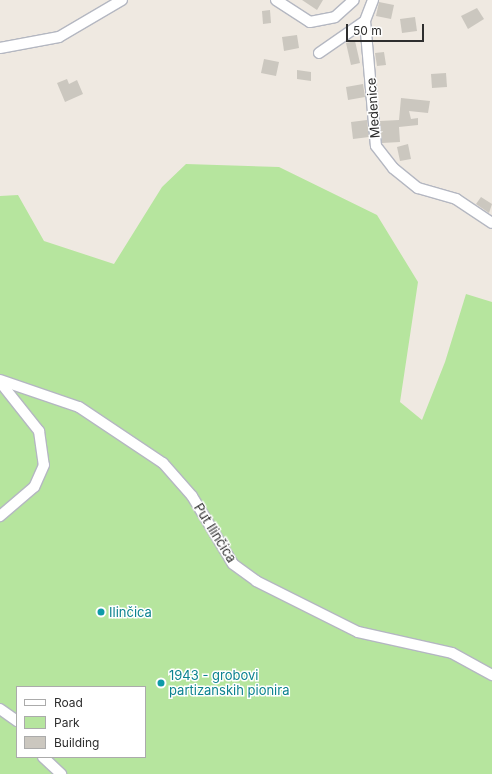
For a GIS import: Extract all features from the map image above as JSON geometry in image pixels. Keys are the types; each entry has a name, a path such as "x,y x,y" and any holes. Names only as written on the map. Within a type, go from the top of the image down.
{"street":[{"path":"0,48 59,37 122,0"},
{"path":"276,0 310,22 335,17 354,0"},
{"name":"Medenice","path":"373,0 365,21 376,146 393,168 418,188 456,199 492,223"},
{"path":"319,53 365,21"},
{"name":"Put Ilinčica","path":"0,381 39,431 44,465 34,487 0,516"},
{"name":"Put Ilinčica","path":"0,381 79,407 163,463 192,496 233,564 256,582 358,632 452,654 492,675"},
{"path":"0,709 16,720"},
{"path":"44,758 62,774"}],"green space":[{"path":"186,164 279,167 377,215 418,282 400,402 422,420 445,362 466,294 492,302 492,774 0,774 0,196 18,195 44,241 114,264 162,187"}],"building":[{"path":"302,0 323,0 317,10"},
{"path":"379,2 394,5 391,19 376,16"},
{"path":"477,8 484,19 468,29 461,16"},
{"path":"270,10 271,23 263,24 262,11"},
{"path":"415,17 417,31 402,33 400,19"},
{"path":"297,35 299,48 284,51 282,37"},
{"path":"355,41 360,63 351,65 346,43"},
{"path":"384,52 386,65 377,66 375,53"},
{"path":"264,59 279,62 276,76 261,73"},
{"path":"297,70 311,72 311,81 297,79"},
{"path":"446,73 447,87 432,88 431,74"},
{"path":"67,79 69,84 77,80 83,94 65,102 57,83"},
{"path":"363,84 365,97 348,100 346,87"},
{"path":"401,98 430,101 428,113 409,111 411,119 418,118 418,125 399,127 400,142 382,143 380,121 399,120"},
{"path":"367,120 369,137 353,139 351,122"},
{"path":"408,144 411,159 400,161 397,147"},
{"path":"481,197 492,204 489,213 476,204"}],"place":[{"name":"Ilinčica","path":"101,612"},
{"name":"1943 - grobovi partizanskih pionira","path":"161,683"}]}
